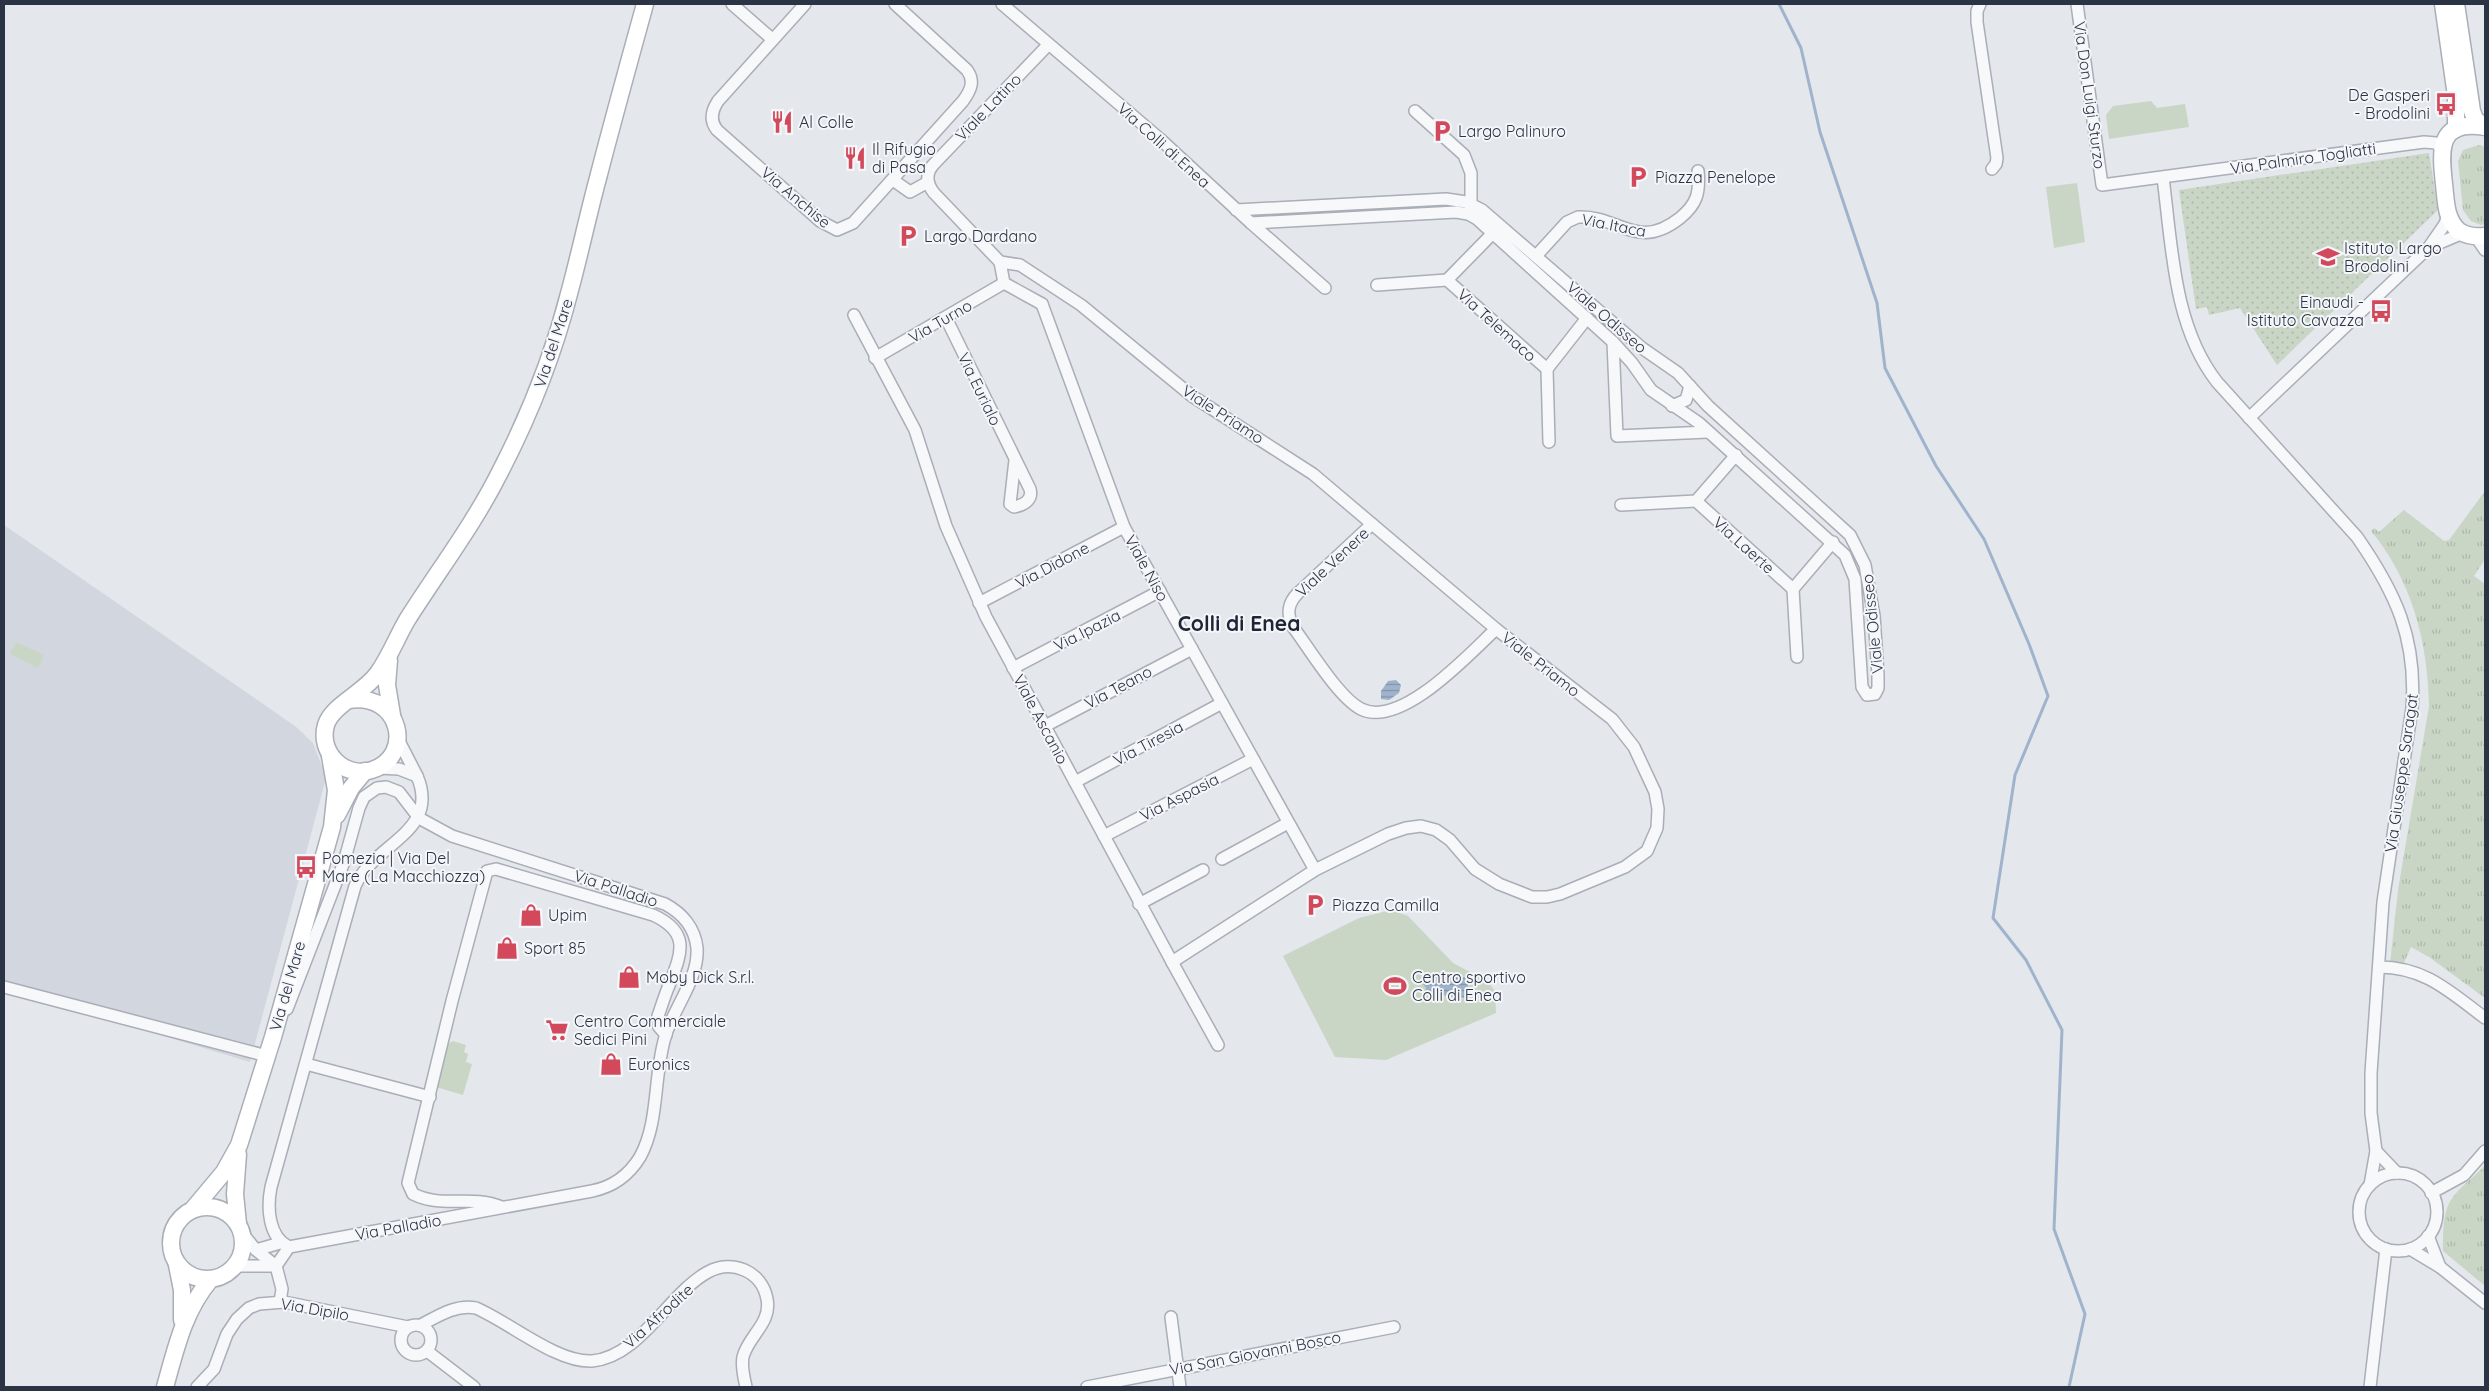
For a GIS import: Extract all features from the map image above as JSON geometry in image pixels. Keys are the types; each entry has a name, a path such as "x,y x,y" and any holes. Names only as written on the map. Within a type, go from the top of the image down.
{"main road":[{"name":"Via del Mare","path":"194,1209 224,1172 239,1144 332,827 336,790 330,756 325,744 324,732 327,720 333,710 349,700 373,680 407,622 489,493 519,434 537,391 570,290 597,179 645,4"},
{"path":"2443,4 2456,96 2456,129"},
{"path":"2456,4 2472,111 2475,119 2484,127"},
{"path":"2477,239 2452,223 2448,214 2441,149 2446,138 2456,129 2472,126 2484,127"},
{"name":"Via del Mare","path":"332,827 351,788 372,769 388,760 394,750 397,738 396,726 392,715 387,685 391,652"},
{"path":"349,700 361,698 373,700 384,706 392,715"},
{"path":"330,756 346,768 372,769"},
{"name":"Via del Mare","path":"239,1144 235,1194 240,1229"},
{"path":"165,1387 182,1325 183,1296 177,1265 170,1244 171,1233 184,1214 194,1209 206,1206 218,1208 230,1214 240,1229 244,1245 236,1266 229,1273 210,1280 192,1277 177,1265"},
{"path":"182,1325 197,1298 210,1280"}],"street":[{"path":"732,4 772,39"},
{"name":"Via Anchise","path":"804,4 716,104 712,117 714,127 820,221 833,230 844,228 853,223 963,100 972,81 967,70 895,4"},
{"name":"Via Colli di Enea","path":"1002,4 1160,139 1236,210 1325,288"},
{"path":"1980,4 1977,11 1977,22 1997,158 1996,164 1992,169"},
{"name":"Via Don Luigi Sturzo","path":"2077,4 2102,185"},
{"name":"Viale Latino","path":"928,182 928,174 932,165 1048,45"},
{"path":"1414,111 1464,155 1471,173 1471,204"},
{"name":"Via Palmiro Togliatti","path":"2102,185 2424,142 2436,143 2441,149"},
{"name":"Via Itaca","path":"1536,256 1567,222 1578,217 1642,233 1660,230 1676,221 1694,204 1699,190 1698,171"},
{"name":"Via Giuseppe Saragat","path":"2163,178 2182,304 2194,344 2211,374 2357,537 2375,562 2394,597 2408,634 2413,672 2412,708 2386,879 2378,967 2370,1100 2376,1151 2370,1185"},
{"path":"893,180 910,192 928,182 936,196 1000,262 1004,283 1042,304 1056,289"},
{"name":"Viale Odisseo","path":"1236,210 1446,199 1471,204 1536,256 1642,348 1678,373 1708,406 1842,527 1862,556 1867,576 1876,640 1878,688 1875,694 1871,696 1865,694 1862,687 1854,573 1848,559 1833,542 1736,455 1651,390 1613,342 1473,216 1462,213 1251,223"},
{"path":"1403,201 1406,215"},
{"path":"2249,418 2429,247 2439,234 2448,214"},
{"name":"Via Telemaco","path":"1377,285 1447,280 1493,233"},
{"path":"2429,247 2477,239"},
{"name":"Viale Priamo","path":"1000,262 1020,265 1092,313 1192,396 1302,465 1496,629 1602,710 1631,742 1647,770 1656,798 1657,828 1650,847 1639,859 1625,867 1564,893 1547,897 1529,896 1489,879 1475,869 1445,836 1436,830 1425,827 1406,828 1392,832 1315,870"},
{"name":"Via Telemaco","path":"1447,280 1547,369"},
{"name":"Via Turno","path":"875,358 1004,283"},
{"name":"Viale Niso","path":"1042,304 1124,527 1315,870"},
{"name":"Viale Ascanio","path":"854,315 875,358 915,430 946,526 979,603 1139,904 1218,1045"},
{"name":"Via Eurialo","path":"946,318 1015,460"},
{"name":"Via Telemaco","path":"1549,442 1547,369 1587,318"},
{"path":"1613,342 1617,436 1708,432"},
{"path":"1641,376 1647,364 1659,359"},
{"path":"1672,406 1686,400 1690,386"},
{"path":"1621,504 1696,501 1736,455"},
{"path":"1759,476 1771,464"},
{"name":"Via Laerte","path":"1696,501 1792,589"},
{"name":"Viale Venere","path":"1372,524 1298,592 1290,603 1288,610 1293,626 1332,680 1358,707 1371,712 1380,712 1414,699 1434,685 1496,629"},
{"name":"Via Didone","path":"979,603 1124,527"},
{"path":"1797,657 1792,589 1833,542"},
{"name":"Via Ipazia","path":"1013,668 1160,592"},
{"name":"Via Teano","path":"1045,726 1192,648"},
{"name":"Via Tiresia","path":"1075,782 1222,703"},
{"path":"280,1302 282,1289 276,1266 284,1245 270,1215 270,1197 357,881 368,867 419,818 424,796 417,776 397,738"},
{"name":"Via Aspasia","path":"1104,836 1253,759"},
{"path":"372,769 394,768 417,776"},
{"name":"Via Palladio","path":"256,1250 504,1208 599,1190 611,1185 627,1173 640,1157 647,1138 658,1066 666,1035 696,960 694,934 678,912 665,904 643,895 460,839 419,818 402,794 391,788 374,789 364,797 355,818 344,862 333,893 290,1004 272,1036"},
{"path":"1222,859 1288,823"},
{"path":"504,1208 476,1200 435,1201 416,1196 410,1190 408,1176 430,1097 452,1001 486,874 490,870 496,869 653,915 669,925 677,935 681,948 680,959 658,1016 659,1027 666,1035"},
{"path":"1139,904 1203,870"},
{"path":"1172,962 1315,870"},
{"path":"2378,967 2407,969 2426,976 2485,1018"},
{"path":"4,987 266,1056"},
{"path":"306,1064 430,1097"},
{"path":"2376,1151 2397,1173"},
{"path":"2432,1192 2468,1172 2485,1151"},
{"path":"2397,1173 2417,1178 2432,1192 2437,1215 2428,1236 2410,1249 2386,1249 2374,1243 2365,1233 2360,1221 2361,1202 2370,1185 2382,1176 2397,1173"},
{"path":"240,1229 256,1250 276,1266"},
{"path":"2428,1236 2440,1267"},
{"path":"2370,1387 2386,1249"},
{"path":"2410,1249 2440,1267 2485,1303"},
{"path":"236,1266 276,1266"},
{"name":"Via Afrodite","path":"421,1325 453,1310 468,1307 476,1308 560,1354 582,1361 599,1360 627,1346 706,1273 721,1267 737,1268 756,1277 764,1289 768,1301 765,1318 744,1356 743,1369 746,1387"},
{"name":"Via Dipilo","path":"197,1387 214,1369 227,1334 240,1315 256,1305 280,1302 389,1323 406,1329"},
{"path":"1170,1317 1180,1387"},
{"path":"421,1325 431,1335 432,1342 427,1351 417,1355 408,1353 402,1345 406,1329 421,1325"},
{"name":"Via San Giovanni Bosco","path":"1087,1387 1394,1327"},
{"path":"427,1351 474,1387"}],"shaded area":[{"path":"4,525 295,726 313,743 326,778 250,1062 4,988"}],"green space":[{"path":"2151,101 2157,108 2185,104 2189,127 2109,139 2106,115 2113,106"},
{"path":"2479,145 2485,147 2485,224 2481,225 2471,221 2463,210 2458,161 2463,150"},
{"path":"2429,153 2438,210 2277,365 2240,308 2209,315 2207,307 2196,309 2179,190"},
{"path":"2077,183 2085,242 2054,248 2046,187"},
{"path":"2485,491 2485,559 2474,576 2485,584 2485,998 2429,957 2411,947 2403,965 2390,964 2398,890 2429,706 2428,682 2421,636 2407,591 2385,550 2371,531 2374,528 2379,532 2404,510 2444,541 2449,540"},
{"path":"16,642 44,655 38,668 10,654"},
{"name":"Centro sportivo Colli di Enea","path":"1391,910 1408,916 1453,963 1487,981 1495,991 1496,1013 1386,1060 1335,1057 1283,956 1359,918"},
{"path":"453,1041 466,1045 464,1052 468,1054 466,1062 472,1064 463,1095 436,1087 448,1044"},
{"path":"2485,1166 2485,1286 2443,1251 2443,1233 2444,1220 2450,1201"}],"water":[{"path":"1396,680 1401,685 1399,693 1389,700 1381,699 1381,691 1388,681"},
{"path":"1428,973 1469,978 1466,998 1425,993 1426,988 1421,981 1427,977"}],"waterway":[{"path":"1779,4 1801,48 1820,132 1877,303 1885,368 1936,466 1984,539 2029,644 2048,696 2015,775 1993,918 2026,960 2062,1030 2054,1229 2085,1314 2069,1387"}],"place":[{"name":"De Gasperi - Brodolini","path":"2446,104"},
{"name":"Al Colle","path":"782,122"},
{"name":"Largo Palinuro","path":"1442,131"},
{"name":"Il Rifugio di Pasa","path":"855,158"},
{"name":"Piazza Penelope","path":"1638,177"},
{"name":"Largo Dardano","path":"908,236"},
{"name":"Istituto Largo Brodolini","path":"2328,257"},
{"name":"Einaudi - Istituto Cavazza","path":"2381,311"},
{"name":"Pomezia | Via Del Mare (La Macchiozza)","path":"306,867"},
{"name":"Piazza Camilla","path":"1315,905"},
{"name":"Upim","path":"531,915"},
{"name":"Sport 85","path":"507,948"},
{"name":"Moby Dick S.r.l.","path":"629,977"},
{"name":"Centro sportivo Colli di Enea","path":"1395,986"},
{"name":"Centro Commerciale Sedici Pini","path":"557,1030"},
{"name":"Euronics","path":"611,1064"}],"district":[{"name":"Colli di Enea","path":"1239,623"}]}
